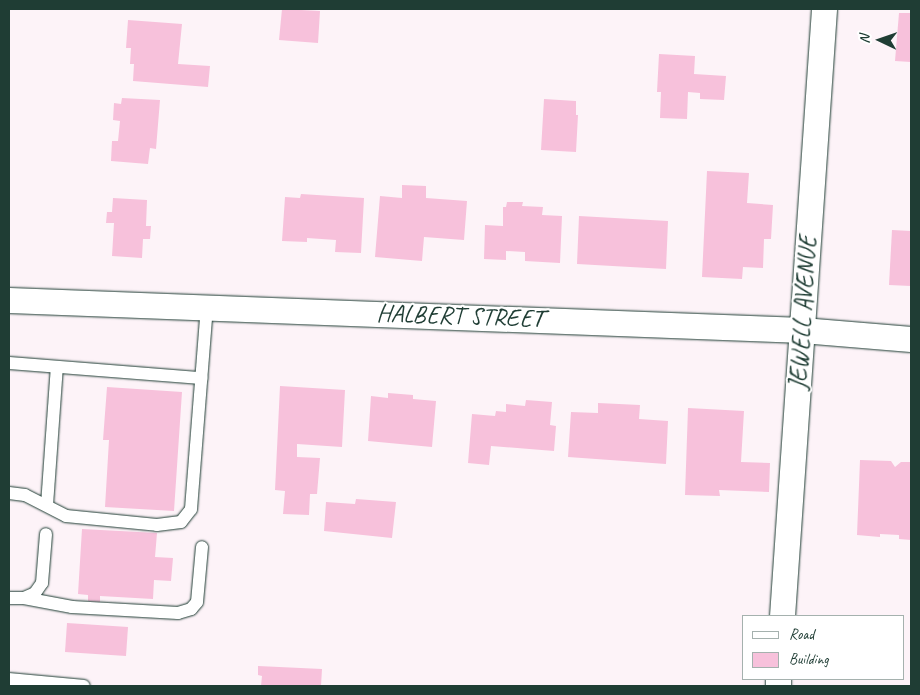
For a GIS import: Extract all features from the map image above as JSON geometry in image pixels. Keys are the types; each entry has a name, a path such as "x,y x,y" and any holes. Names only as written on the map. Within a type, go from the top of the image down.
{"street":[{"name":"JEWELL AVENUE","path":"782,615 824,9"},
{"name":"HALBERT STREET","path":"9,300 802,330 911,340"}],"lane":[{"path":"9,493 25,495 66,516 157,524 181,522 191,509 206,307"},
{"path":"9,363 201,378"},
{"path":"47,505 57,367"},
{"path":"24,598 35,593 42,583 46,534"},
{"path":"9,598 24,598 72,607 178,613 191,609 197,602 202,547"},
{"path":"9,679 84,686"}],"building":[{"path":"282,9 320,11 318,43 279,40"},
{"path":"899,13 911,13 911,62 895,61"},
{"path":"128,20 182,24 178,64 210,66 208,87 133,81 134,64 130,64 131,48 126,48"},
{"path":"659,54 695,56 694,74 726,76 724,100 700,99 700,93 688,92 687,119 660,118 661,92 657,92"},
{"path":"122,98 160,100 156,149 150,148 148,164 111,161 112,141 118,141 120,121 113,120 114,103 121,104"},
{"path":"544,99 576,101 576,115 578,115 576,152 541,150"},
{"path":"707,171 749,173 747,203 773,205 771,239 764,239 763,268 743,267 742,279 702,277"},
{"path":"402,185 426,186 426,198 467,201 464,240 424,237 422,261 375,257 380,196 402,198"},
{"path":"301,194 364,198 361,253 335,252 336,240 307,238 307,242 282,241 285,197 300,198"},
{"path":"113,198 147,200 146,226 151,226 150,239 143,239 142,258 112,256 114,223 106,223 107,212 112,212"},
{"path":"507,202 523,202 522,206 543,207 542,215 562,216 560,263 525,261 525,252 506,251 506,260 484,259 485,225 503,226 503,207 506,207"},
{"path":"579,216 668,221 666,269 577,264"},
{"path":"892,230 911,231 911,286 889,285"},
{"path":"280,386 345,390 342,447 297,444 297,457 320,458 317,494 310,494 309,515 283,514 285,491 275,490"},
{"path":"107,387 182,392 174,511 105,507 109,440 103,440"},
{"path":"388,393 413,395 413,399 436,401 432,447 368,441 371,396 388,398"},
{"path":"526,400 552,402 550,425 556,426 554,451 491,446 489,465 468,463 472,414 495,416 496,411 506,412 506,404 525,406"},
{"path":"598,403 640,405 639,419 668,421 666,464 568,457 571,412 598,413"},
{"path":"688,408 744,411 741,462 770,463 769,492 719,490 720,496 685,495"},
{"path":"860,460 891,461 895,467 901,462 911,462 911,540 899,539 899,535 880,534 880,537 857,535"},
{"path":"356,499 396,502 392,538 324,531 326,502 355,504"},
{"path":"82,529 157,533 155,557 173,558 171,581 154,580 153,599 100,596 100,602 88,601 88,595 78,594"},
{"path":"67,623 128,627 126,656 65,652"},
{"path":"258,666 322,669 321,686 261,686 262,676 258,675"}]}
